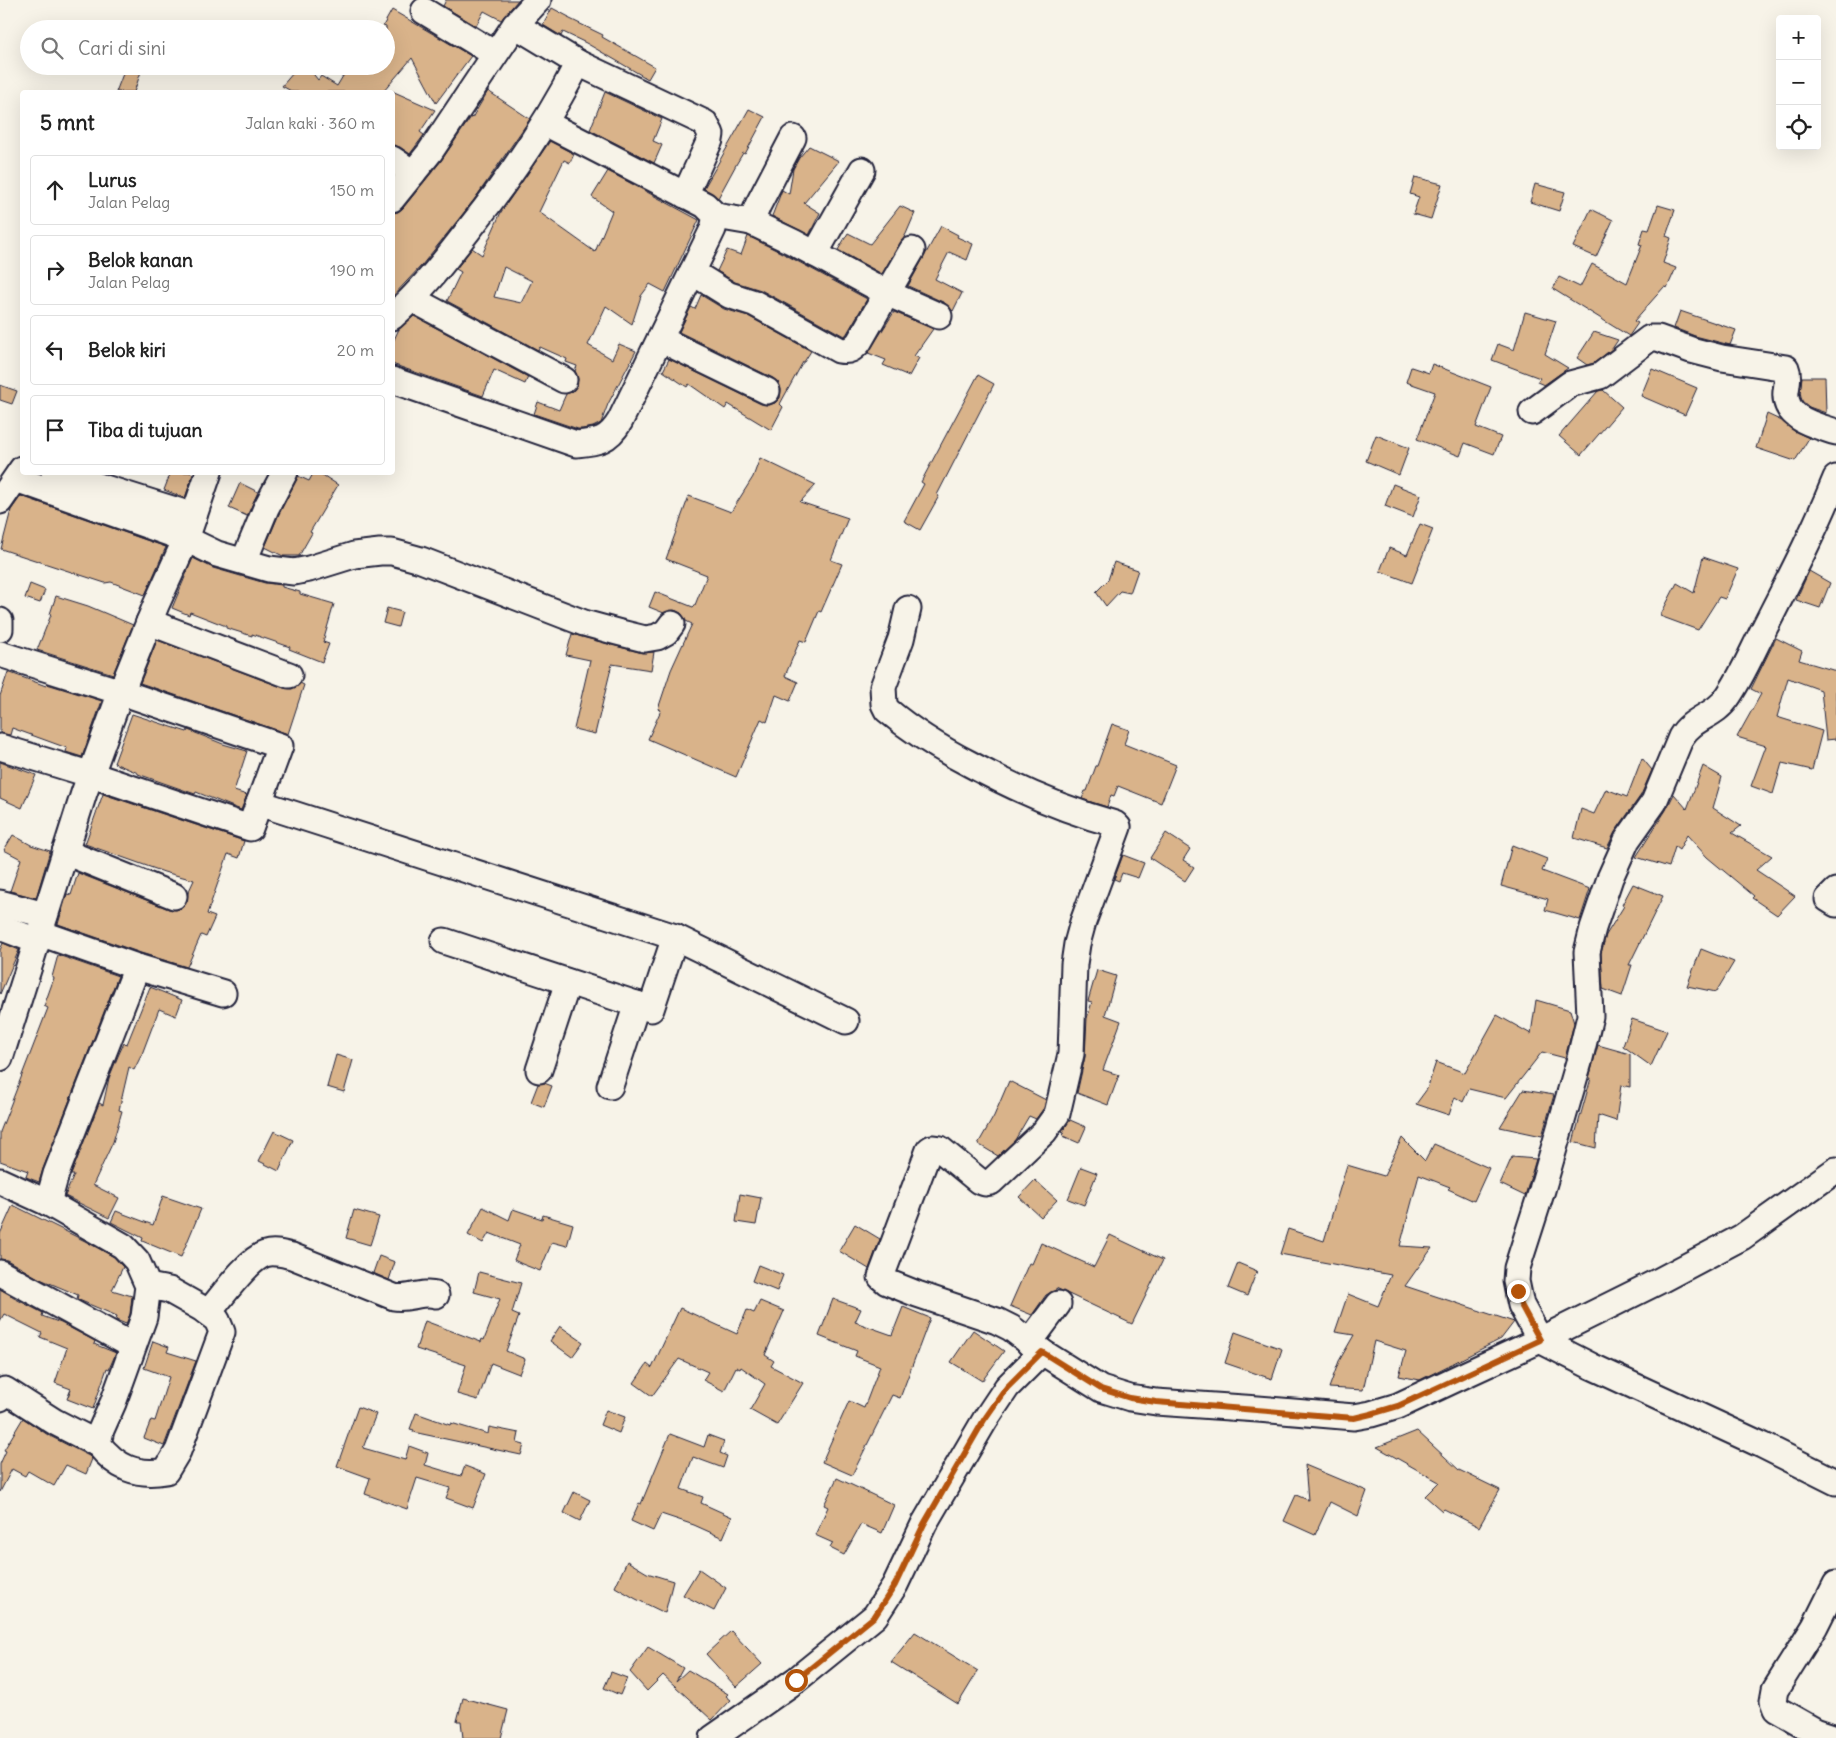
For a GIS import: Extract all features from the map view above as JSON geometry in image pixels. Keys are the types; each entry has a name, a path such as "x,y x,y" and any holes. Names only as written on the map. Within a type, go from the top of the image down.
{"street":[{"path":"395,195 430,152 515,24 538,0"},
{"path":"424,11 495,54"},
{"path":"515,24 578,63 705,123 711,134 710,140 685,195"},
{"path":"395,314 412,299 446,260 489,205 545,123 578,63"},
{"path":"545,123 705,205 716,216 751,222 816,254 887,293 939,316"},
{"path":"751,222 793,138"},
{"path":"395,161 413,173"},
{"path":"816,254 862,170"},
{"path":"395,381 576,444 595,442 606,438 614,430 660,339 713,229 716,216"},
{"path":"692,272 729,295 754,304 839,350 847,351 859,342 912,250"},
{"path":"412,299 564,380"},
{"path":"1532,412 1570,384 1600,376 1646,341 1658,338 1712,356 1782,366 1787,371 1785,399 1791,412 1806,422 1836,432"},
{"path":"660,339 767,391"},
{"path":"0,501 19,474"},
{"path":"22,475 190,527"},
{"path":"74,475 115,481 190,527 217,554 269,569 294,572 354,554 392,552 421,560 584,623 617,632 645,639 657,637 666,632 672,624"},
{"path":"0,1058 5,1026 41,930 65,852 92,775 149,622 190,527 208,475"},
{"path":"244,561 266,508 283,475"},
{"path":"1836,478 1796,567 1734,687 1720,706 1691,724 1681,737 1654,802 1627,840 1610,878 1587,952 1590,1016 1579,1062 1542,1190 1517,1268 1516,1281 1521,1305 1540,1340 1590,1366 1762,1445 1836,1482"},
{"path":"908,609 901,638 883,687 882,697 887,710 934,745 1007,784 1050,802 1115,824 1118,827 1083,922 1077,944 1074,964 1071,1054 1057,1114 1044,1132 991,1182 985,1183 979,1180 940,1149 932,1148 929,1150 891,1255 882,1274 882,1279 997,1321 1011,1328 1035,1347 1101,1389 1130,1398 1156,1402 1354,1418 1398,1406 1540,1340 1659,1281 1742,1237 1836,1170"},
{"path":"0,621 0,628"},
{"path":"149,622 289,675"},
{"path":"0,654 122,692 280,746 250,828 92,775 0,747"},
{"path":"259,803 675,937 846,1021"},
{"path":"65,852 174,896"},
{"path":"1836,891 1828,899 1836,904"},
{"path":"0,903 41,930 137,967 223,993"},
{"path":"0,927 41,930"},
{"path":"444,941 651,1009 675,937"},
{"path":"48,1203 56,1174 137,967"},
{"path":"540,1070 568,982"},
{"path":"610,1086 637,1004"},
{"path":"0,1181 48,1203 123,1246 137,1261 148,1286 144,1317 113,1403 101,1430 98,1444"},
{"path":"208,1313 247,1267 258,1257 267,1254 280,1253 292,1256 394,1297 400,1298 424,1293 436,1295"},
{"path":"0,1272 132,1346"},
{"path":"2,1392 98,1444 107,1456 125,1468 150,1474 166,1471 178,1451 222,1332 217,1320 208,1313 169,1290 148,1286"},
{"path":"713,1738 796,1680 875,1616 895,1585 924,1524 984,1420 1035,1347 1058,1304"},
{"path":"1836,1584 1815,1626 1775,1690 1773,1701 1776,1709 1815,1731 1836,1738"}],"building":[{"path":"446,0 518,0 501,20 484,11 476,26 443,6"},
{"path":"552,8 603,35 602,37 655,67 648,79 586,43 563,32 561,36 543,25"},
{"path":"392,10 471,56 436,103 412,58 385,90 289,90 282,86 291,75 314,75 318,80 321,76 337,86 344,75 395,75 395,20 386,20"},
{"path":"123,75 140,75 135,90 117,90"},
{"path":"488,91 530,119 474,200 422,265 395,294 395,212 403,208 441,161 472,118"},
{"path":"395,92 435,110 420,132 424,135 410,154 395,146"},
{"path":"605,92 662,119 653,141 662,145 654,163 590,130"},
{"path":"749,109 765,117 718,198 704,188"},
{"path":"550,141 574,154 570,163 564,160 539,212 595,252 612,211 592,197 608,171 699,220 665,292 650,284 641,296 632,324 606,306 588,345 612,359 619,344 636,351 608,404 601,423 593,427 578,429 534,414 538,402 559,410 566,394 572,392 577,386 578,379 575,371 577,366 566,362 567,359 540,347 538,350 447,301 461,272 456,269 472,248 482,255 501,212","holes":["504,267 532,281 521,303 494,297"]},
{"path":"809,146 839,161 804,203 820,213 809,235 772,216 782,190 789,194 793,169"},
{"path":"1415,177 1442,184 1431,219 1413,214 1419,197 1410,194"},
{"path":"1535,184 1565,192 1559,211 1530,202"},
{"path":"1658,205 1675,210 1666,236 1671,238 1663,263 1676,268 1667,288 1664,287 1634,321 1638,323 1629,336 1553,289 1559,277 1580,287 1592,264 1627,283 1642,245 1639,244 1644,229 1649,230"},
{"path":"900,206 915,213 906,234 882,274 838,250 848,233 870,244"},
{"path":"1591,209 1613,220 1596,257 1573,247"},
{"path":"941,226 958,235 957,237 973,244 967,260 949,252 935,279 962,293 953,311 945,303 908,286"},
{"path":"748,236 867,299 846,335 844,336 761,290 735,282 717,271 727,250 741,255"},
{"path":"701,295 724,309 748,316 811,351 780,404 783,407 771,430 728,404 725,409 689,384 687,387 663,371 669,359 761,404 775,403 780,398 781,390 779,383 773,378 679,332 691,307 695,309"},
{"path":"1680,311 1736,330 1730,345 1695,336 1674,328"},
{"path":"894,312 933,329 914,356 919,358 909,376 883,365 886,360 868,353"},
{"path":"1525,312 1556,321 1545,354 1568,368 1544,385 1537,382 1540,378 1492,360 1498,344 1514,350"},
{"path":"414,316 528,377 525,384 494,370 483,396 395,365 395,338 399,329"},
{"path":"1594,332 1618,340 1612,349 1594,363 1587,365 1577,358"},
{"path":"1432,364 1491,387 1476,427 1501,437 1494,454 1465,443 1460,456 1417,439 1435,392 1406,382 1411,367 1429,373"},
{"path":"1652,369 1697,388 1685,415 1641,396"},
{"path":"978,375 994,384 937,495 939,496 920,530 904,521 924,484 921,482"},
{"path":"1802,377 1825,377 1826,413 1809,407 1802,401 1800,392"},
{"path":"0,385 17,391 12,404 0,400"},
{"path":"1603,390 1622,407 1581,455 1559,436 1598,391"},
{"path":"1767,414 1809,438 1795,461 1756,448"},
{"path":"1376,435 1409,448 1399,475 1366,461"},
{"path":"760,458 816,485 800,502 848,518 831,560 842,564 806,642 800,640 785,676 798,682 790,701 776,695 767,722 761,719 736,777 648,739 661,710 658,709 671,670 692,624 686,621 681,613 674,610 664,613 649,607 655,592 693,607 695,605 707,575 666,559 689,496 731,512 753,477"},
{"path":"170,475 193,475 185,498 164,490"},
{"path":"312,475 323,475 338,485 310,532 312,533 299,556 283,556 265,547 298,476 309,481"},
{"path":"240,483 258,492 247,516 229,508"},
{"path":"1393,484 1421,495 1413,517 1385,506"},
{"path":"21,496 166,547 145,595 111,582 105,583 1,549 11,510"},
{"path":"1420,524 1433,529 1412,583 1380,571 1389,548 1407,555"},
{"path":"1703,557 1738,569 1725,599 1719,597 1698,630 1660,616 1677,583 1694,593"},
{"path":"193,558 213,568 265,583 282,585 282,587 300,592 300,594 334,604 323,642 329,644 322,662 289,649 290,647 252,634 252,636 226,628 226,626 190,612 189,615 172,608"},
{"path":"1114,562 1138,570 1130,593 1120,591 1106,606 1096,592 1108,580"},
{"path":"1809,571 1830,583 1820,608 1796,600"},
{"path":"30,584 45,590 40,603 25,598"},
{"path":"56,596 88,606 133,625 113,674 37,650 51,615"},
{"path":"387,608 402,612 398,627 383,623"},
{"path":"572,634 642,653 654,652 651,670 612,664 595,734 574,729 590,660 566,655"},
{"path":"1776,638 1802,651 1799,660 1836,671 1836,739 1826,740 1821,690 1788,678 1777,717 1822,731 1812,770 1782,763 1773,794 1751,786 1766,746 1737,737 1761,694 1751,689"},
{"path":"157,640 284,688 292,689 300,683 304,685 288,734 140,683"},
{"path":"8,672 46,686 47,684 102,701 82,757 66,752 67,748 12,728 10,735 0,733 0,696"},
{"path":"132,714 187,732 188,730 247,751 234,791 247,795 241,810 196,792 195,794 138,774 114,763"},
{"path":"1112,724 1129,730 1124,744 1176,765 1161,803 1118,786 1114,796 1111,795 1107,807 1082,799 1097,766"},
{"path":"1642,758 1652,770 1641,795 1615,832 1607,848 1574,838 1581,809 1594,814 1606,789 1627,797"},
{"path":"0,762 36,775 22,808 0,798"},
{"path":"1703,766 1722,777 1713,808 1741,826 1732,833 1772,856 1756,870 1795,896 1777,915 1752,898 1754,896 1707,857 1687,835 1679,850 1675,847 1669,867 1636,857 1674,794 1687,809"},
{"path":"103,794 244,841 239,858 228,854 207,914 215,917 206,937 201,935 187,967 58,924 67,894 71,895 78,873 169,909 176,910 182,908 187,901 188,893 194,880 164,872 85,844"},
{"path":"1166,833 1190,849 1183,860 1194,867 1185,881 1150,858"},
{"path":"13,835 31,845 50,851 36,898 10,891 21,859 4,850"},
{"path":"1512,845 1547,859 1542,871 1590,889 1580,920 1545,910 1548,899 1501,886"},
{"path":"1123,855 1144,863 1138,878 1122,873 1119,881 1114,879"},
{"path":"1633,884 1663,896 1629,965 1632,965 1622,996 1603,989 1601,953 1606,935 1624,906 1622,905"},
{"path":"3,943 19,950 0,994 0,950"},
{"path":"1701,949 1734,962 1716,992 1687,986"},
{"path":"58,955 118,976 39,1182 26,1177 28,1171 0,1161 0,1132 48,1008 44,1006 54,978 52,977"},
{"path":"1097,970 1116,976 1105,1015 1121,1021 1103,1070 1119,1075 1108,1105 1077,1093 1085,1057 1087,1018 1092,1002 1088,1001"},
{"path":"150,987 182,1000 176,1016 159,1009 134,1070 129,1067 119,1110 122,1111 113,1142 93,1185 119,1198 109,1218 65,1196 74,1175 71,1175 99,1103 103,1105 109,1078 124,1043 127,1044"},
{"path":"1536,1000 1570,1010 1574,1023 1565,1058 1542,1052 1506,1098 1469,1089 1463,1102 1455,1097 1449,1115 1416,1104 1427,1089 1436,1062 1465,1073 1497,1015 1531,1034"},
{"path":"1632,1019 1667,1031 1651,1066 1623,1046"},
{"path":"1598,1045 1630,1054 1630,1087 1621,1085 1616,1121 1598,1115 1596,1148 1573,1142"},
{"path":"336,1055 353,1060 344,1092 327,1087"},
{"path":"1009,1081 1046,1100 1044,1108 1036,1119 1029,1116 1015,1140 998,1156 978,1144 994,1116"},
{"path":"544,1083 552,1086 544,1107 531,1102 538,1084"},
{"path":"1523,1090 1554,1095 1542,1136 1500,1127"},
{"path":"1070,1120 1086,1127 1079,1143 1063,1136 1064,1133 1062,1132"},
{"path":"274,1131 293,1140 279,1171 259,1161"},
{"path":"1402,1138 1425,1161 1434,1144 1489,1168 1474,1201 1448,1189 1450,1187 1419,1175 1400,1246 1432,1248 1405,1286 1514,1322 1501,1339 1420,1380 1399,1376 1406,1351 1374,1341 1363,1390 1329,1388 1339,1361 1354,1335 1335,1332 1348,1294 1378,1306 1391,1275 1280,1254 1288,1229 1324,1241 1347,1165 1384,1176"},
{"path":"1512,1157 1536,1159 1525,1196 1500,1184"},
{"path":"1081,1167 1097,1173 1084,1205 1068,1199"},
{"path":"1035,1180 1057,1200 1041,1217 1019,1197"},
{"path":"740,1194 761,1198 756,1225 736,1222"},
{"path":"163,1196 201,1209 181,1257 142,1241 143,1238 111,1222 116,1211 153,1225"},
{"path":"13,1205 114,1257 123,1267 112,1290 132,1296 130,1314 126,1324 116,1320 117,1316 77,1299 78,1295 40,1279 7,1260 0,1259 0,1234"},
{"path":"483,1207 509,1220 513,1209 542,1219 543,1215 573,1224 567,1246 552,1242 540,1271 522,1264 514,1260 520,1245 489,1233 483,1243 468,1235"},
{"path":"354,1210 379,1217 370,1245 346,1238"},
{"path":"855,1224 880,1239 869,1269 839,1251"},
{"path":"1110,1235 1163,1260 1132,1324 1056,1288 1056,1290 1046,1295 1032,1315 1010,1306 1029,1263 1032,1264 1041,1243 1094,1267"},
{"path":"379,1256 395,1262 389,1280 373,1273"},
{"path":"1238,1263 1257,1271 1247,1296 1228,1288"},
{"path":"758,1265 783,1275 777,1291 752,1281"},
{"path":"479,1272 521,1283 512,1313 519,1316 506,1351 525,1359 519,1374 491,1363 478,1400 457,1394 466,1365 416,1349 425,1321 481,1342 482,1339 484,1340 500,1299 474,1292"},
{"path":"0,1289 43,1313 42,1316 61,1323 95,1341 94,1344 116,1353 109,1369 107,1368 93,1409 67,1399 71,1389 55,1383 67,1348 40,1337 42,1333 4,1314 0,1321"},
{"path":"833,1299 861,1309 855,1322 892,1335 903,1307 930,1318 900,1398 892,1395 852,1475 822,1462 849,1401 864,1408 880,1366 855,1356 857,1351 819,1336"},
{"path":"760,1301 784,1311 765,1355 774,1361 771,1366 803,1383 777,1425 750,1410 765,1384 741,1367 740,1369 736,1367 724,1391 703,1380 708,1372 679,1359 652,1396 634,1383 647,1364 652,1368 680,1308 737,1334 747,1310 754,1313"},
{"path":"560,1326 583,1342 572,1357 550,1341"},
{"path":"973,1330 1004,1351 982,1381 951,1362"},
{"path":"1235,1332 1282,1349 1272,1379 1225,1363"},
{"path":"153,1341 169,1347 167,1352 196,1361 164,1446 144,1438 151,1420 155,1421 169,1377 144,1368"},
{"path":"358,1407 376,1414 363,1448 405,1460 409,1446 428,1453 425,1465 461,1476 465,1466 486,1474 473,1508 446,1498 450,1488 417,1478 407,1509 365,1494 370,1478 337,1466"},
{"path":"606,1410 625,1417 619,1433 600,1425"},
{"path":"416,1413 450,1425 451,1423 488,1434 489,1427 519,1433 517,1443 524,1445 521,1455 413,1432 414,1430 410,1429"},
{"path":"23,1418 48,1435 89,1456 92,1459 86,1474 66,1465 54,1486 28,1471 25,1476 12,1469 0,1492 0,1464 6,1451 4,1450"},
{"path":"1417,1431 1459,1470 1500,1490 1479,1527 1444,1509 1442,1511 1425,1496 1439,1482 1377,1447"},
{"path":"670,1434 704,1447 708,1435 724,1441 720,1453 727,1456 723,1468 693,1457 681,1489 703,1497 701,1503 732,1517 723,1538 694,1525 661,1514 653,1531 631,1521 639,1503 641,1504"},
{"path":"1305,1465 1367,1491 1358,1516 1330,1502 1315,1535 1284,1521 1296,1495 1308,1500"},
{"path":"837,1478 894,1505 882,1533 861,1524 844,1555 830,1548 833,1543 815,1535 828,1507 824,1505"},
{"path":"574,1492 590,1500 580,1521 564,1513"},
{"path":"627,1561 647,1573 673,1581 665,1613 615,1587"},
{"path":"699,1569 726,1588 714,1611 683,1595"},
{"path":"731,1631 762,1664 736,1687 706,1654"},
{"path":"915,1632 978,1671 958,1704 891,1662"},
{"path":"648,1647 683,1668 676,1681 688,1670 728,1694 726,1696 731,1700 712,1720 663,1675 647,1691 630,1672"},
{"path":"611,1672 627,1678 620,1695 604,1688"},
{"path":"463,1698 508,1710 501,1738 463,1738 461,1721 457,1721"}],"route":[{"path":"796,1680 875,1616 895,1585 924,1524 984,1420 1007,1387 1042,1352 1101,1389 1130,1398 1156,1402 1354,1418 1398,1406 1540,1340 1521,1305 1518,1291"}]}
